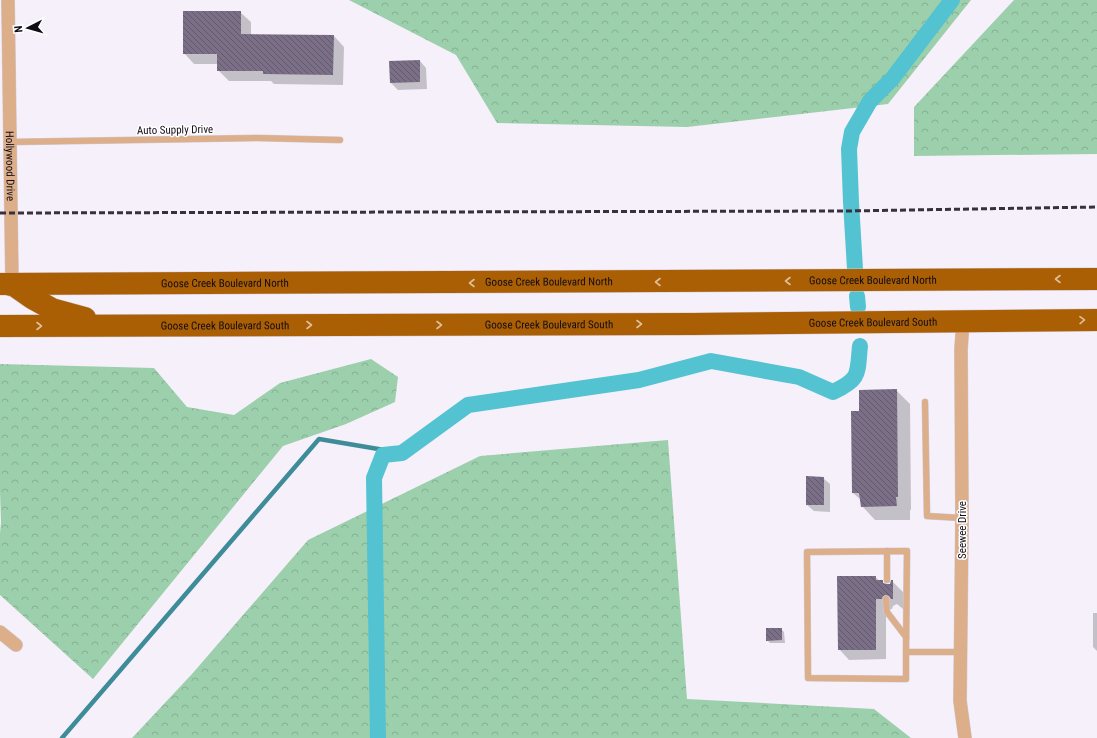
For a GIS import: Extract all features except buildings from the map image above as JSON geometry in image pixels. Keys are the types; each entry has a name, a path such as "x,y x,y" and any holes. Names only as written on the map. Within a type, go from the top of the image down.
{"highway":[{"name":"Goose Creek Boulevard North","path":"4,288 1097,279"},
{"path":"4,288 32,298 52,309 118,326"},
{"name":"Goose Creek Boulevard South","path":"0,326 676,324 1097,320"}],"street":[{"name":"Hollywood Drive","path":"4,288 10,142 5,5"},
{"name":"Seewee Drive","path":"963,321 961,349 962,518 960,700 965,738"},
{"path":"0,632 16,646"}],"lane":[{"name":"Auto Supply Drive","path":"10,142 258,138 340,140"},
{"path":"925,402 928,516 962,518"},
{"path":"887,551 887,580"},
{"path":"906,551 906,637 906,679 808,678 807,552 906,551"},
{"path":"886,599 887,612 906,637"},
{"path":"906,652 960,652"}],"green space":[{"path":"349,0 971,0 888,104 687,127 497,123 456,55"},
{"path":"1014,0 1097,0 1097,154 914,156 914,107"},
{"path":"371,359 398,377 395,402 346,424 283,446 93,679 0,595 0,364 154,368 187,407 234,415 280,383"},
{"path":"668,440 687,699 874,709 911,738 132,738 192,674 308,540 480,456"}],"waterway":[{"path":"855,269 849,149 852,132 870,101 892,79 952,0"},
{"path":"857,296 858,307"},
{"path":"378,738 374,478 383,455 402,453 468,405 639,380 711,361 799,377 833,392 849,383 856,375 860,346"},
{"path":"62,738 319,439 402,453"}],"railway":[{"path":"0,213 847,211 1097,207"}]}
